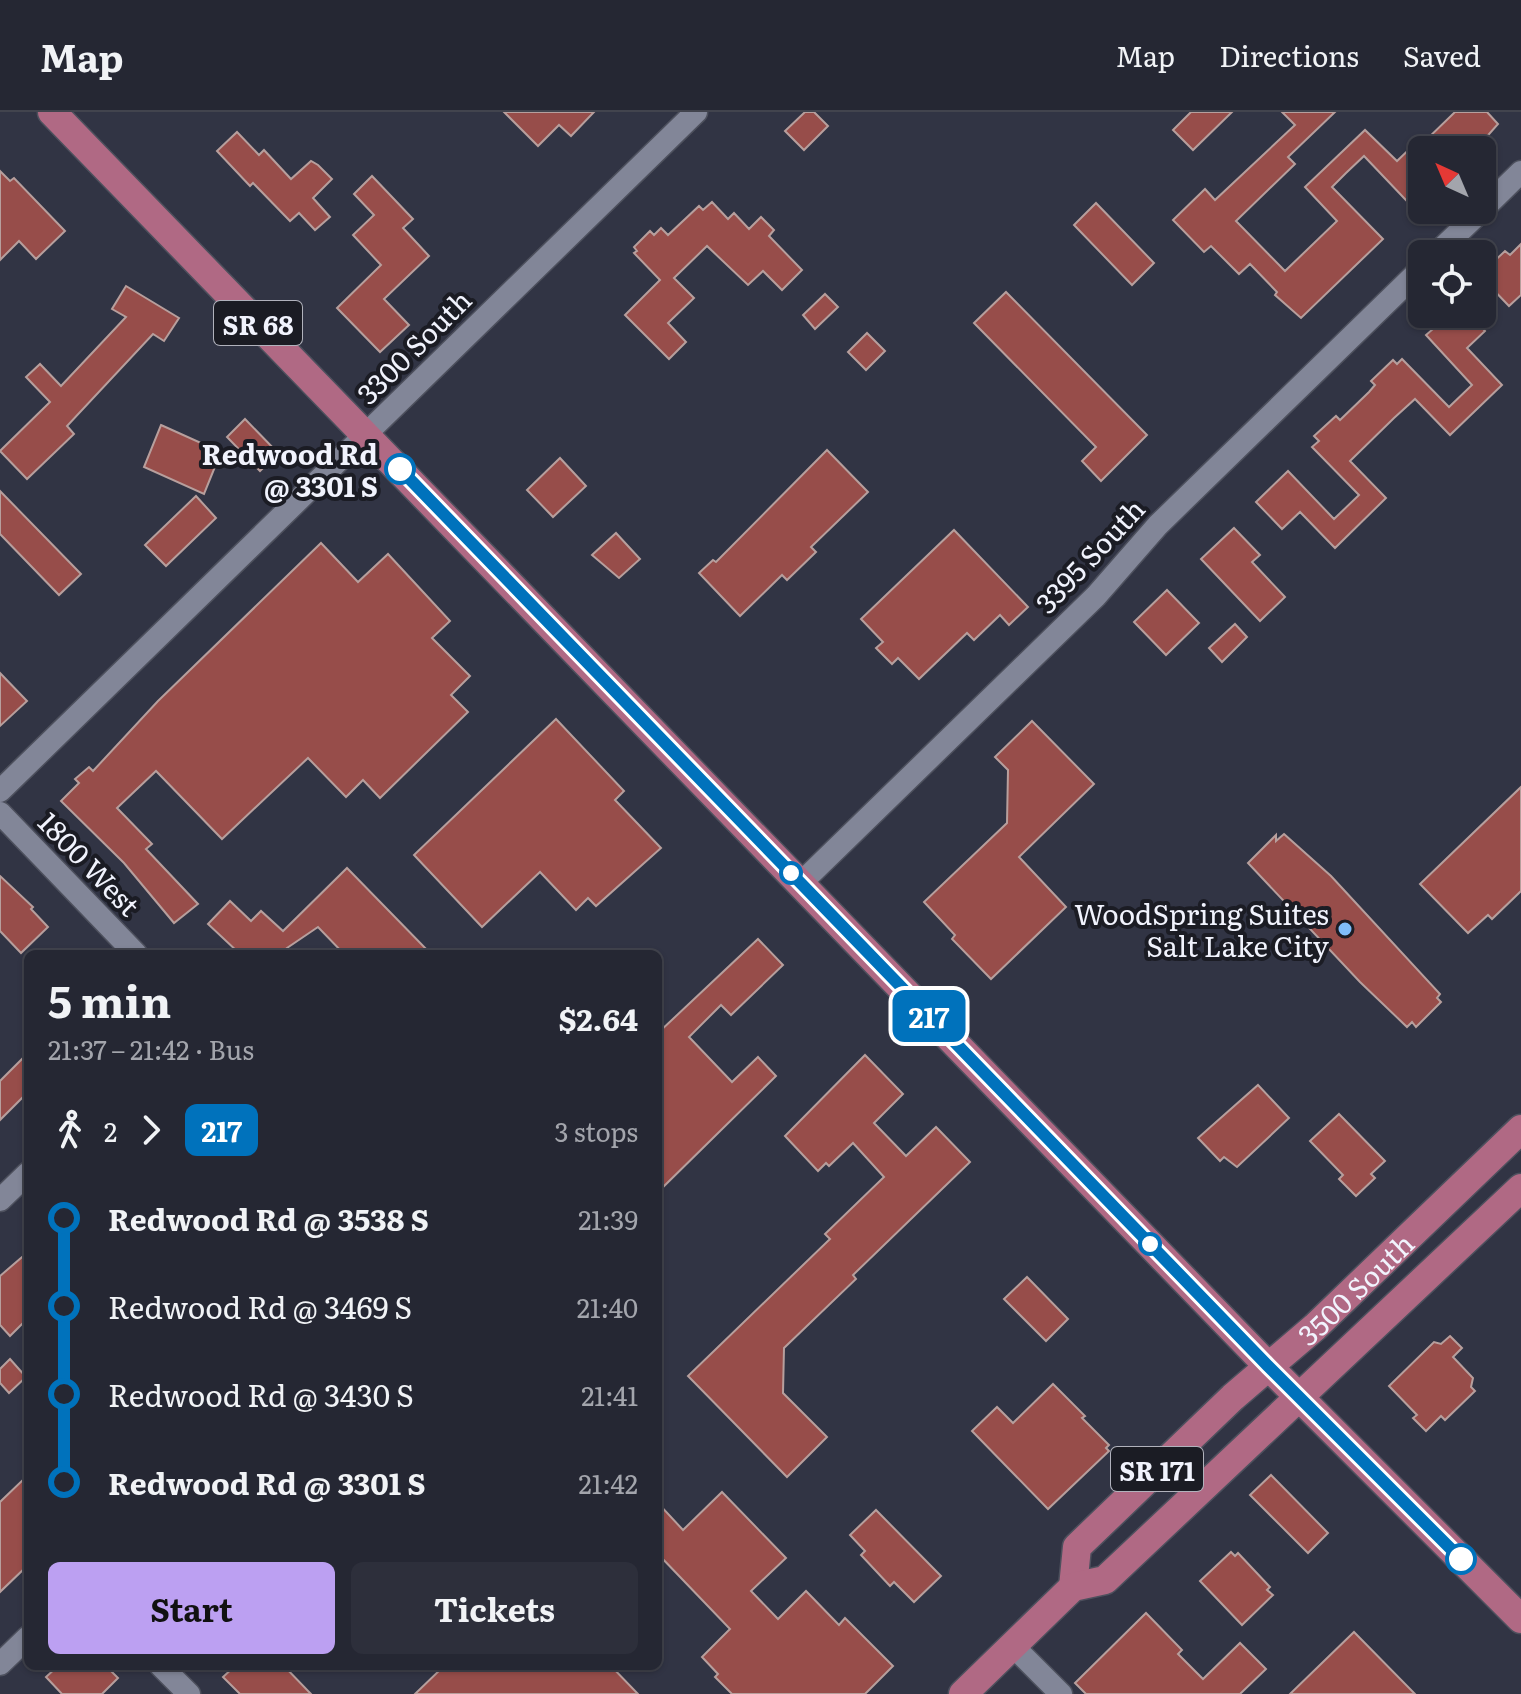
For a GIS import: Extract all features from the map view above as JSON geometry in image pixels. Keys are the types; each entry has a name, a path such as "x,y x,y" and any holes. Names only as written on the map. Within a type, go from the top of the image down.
{"main road":[{"name":"SR 68","path":"52,112 1268,1366 1521,1619"},
{"name":"3500 South","path":"1073,1587 1077,1547 1268,1366 1315,1327 1521,1129"},
{"name":"3500 South","path":"963,1694 1073,1587 1105,1580 1521,1188"}],"street":[{"name":"3300 South","path":"0,791 696,112"},
{"path":"1496,196 1521,172"},
{"path":"1451,240 1467,224"},
{"name":"3395 South","path":"801,883 1096,596 1158,525 1408,282"},
{"name":"1800 West","path":"0,813 132,950"},
{"path":"0,1200 24,1177"},
{"path":"0,1664 24,1641"},
{"path":"1012,1645 1061,1694"},
{"path":"165,1670 189,1694"}],"building":[{"path":"504,112 594,112 571,136 559,125 538,146"},
{"path":"805,112 814,112 828,126 804,150 785,131"},
{"path":"1191,112 1232,112 1193,150 1173,130"},
{"path":"1282,112 1335,112 1288,157 1295,164 1236,221 1285,271 1337,221 1305,187 1365,130 1397,161 1408,150 1408,202 1364,156 1332,187 1383,239 1301,318 1275,295 1277,292 1250,264 1239,274 1211,246 1204,252 1173,220 1205,189 1215,200 1295,125"},
{"path":"1455,112 1487,112 1498,124 1487,136 1430,136"},
{"path":"237,132 259,155 264,150 291,179 311,161 318,165 332,179 313,198 330,217 315,230 299,213 290,221 253,183 250,186 217,151"},
{"path":"0,171 10,181 14,178 65,231 36,259 19,241 0,260"},
{"path":"372,176 413,219 403,228 429,256 384,299 409,325 380,352 337,308 381,265 353,235 374,215 354,194"},
{"path":"712,202 728,219 734,213 749,229 761,217 774,230 769,236 802,270 782,290 763,271 748,285 707,246 674,278 694,298 668,323 686,342 669,359 625,315 660,280 634,253 637,251 634,247 650,231 654,235 661,228 668,235 699,206 703,210"},
{"path":"1096,203 1154,263 1132,285 1074,225"},
{"path":"1521,244 1521,295 1509,306 1496,292 1496,260 1505,251 1510,255"},
{"path":"126,286 179,318 164,341 153,334 67,426 74,434 27,479 0,451 50,402 26,377 40,364 61,386 126,317 112,309"},
{"path":"1006,292 1147,435 1101,481 1082,461 1096,447 974,323"},
{"path":"825,294 838,307 815,329 803,315"},
{"path":"1482,328 1485,331 1467,348 1502,385 1450,435 1415,399 1394,418 1350,461 1386,498 1335,548 1300,512 1282,529 1256,502 1288,471 1334,519 1359,495 1312,447 1319,441 1314,436 1336,416 1340,420 1369,392 1375,385 1371,381 1393,360 1397,364 1402,359 1449,407 1472,385 1426,335 1433,329"},
{"path":"867,333 885,351 866,370 848,352"},
{"path":"245,419 278,453 260,471 227,437"},
{"path":"161,425 221,452 204,494 144,467"},
{"path":"827,450 868,492 811,547 816,552 787,580 782,575 740,616 699,573 713,560 716,562"},
{"path":"560,458 586,486 553,517 527,490"},
{"path":"0,491 81,574 59,595 0,534"},
{"path":"196,496 216,518 166,566 145,545"},
{"path":"1234,528 1260,555 1252,562 1285,597 1260,621 1201,559"},
{"path":"954,530 1028,607 1009,625 1000,615 974,640 967,633 919,679 898,658 892,664 876,648 883,642 861,619"},
{"path":"616,533 640,559 619,578 592,555"},
{"path":"321,543 358,582 388,554 450,621 432,638 470,676 451,695 468,712 380,798 363,780 346,797 308,758 222,839 156,771 117,808 152,844 146,849 198,904 174,923 124,863 61,801 79,783 75,779 89,767 93,771 158,701"},
{"path":"1167,590 1199,623 1166,655 1134,622"},
{"path":"1235,624 1247,637 1222,662 1209,648"},
{"path":"0,673 27,701 0,726"},
{"path":"556,719 624,791 615,800 661,848 596,906 588,898 576,910 540,872 482,927 414,855"},
{"path":"1032,721 1094,784 1019,857 1066,907 991,979 952,939 955,935 924,902 1007,823 1008,770 995,757"},
{"path":"1521,787 1521,891 1492,919 1488,915 1468,933 1420,884"},
{"name":"WoodSpring Suites Salt Lake City","path":"1284,834 1331,876 1440,994 1437,998 1441,1002 1416,1027 1412,1022 1407,1027 1360,982 1248,863 1276,835 1276,841"},
{"path":"347,868 427,950 340,950 318,927 288,950 236,950 208,924 230,901 251,921 261,911 283,931"},
{"path":"0,876 33,907 31,909 48,927 21,953 0,931"},
{"path":"758,939 783,965 731,1015 721,1005 689,1037 732,1082 758,1057 776,1076 662,1188 662,1029"},
{"path":"865,1055 903,1094 874,1123 906,1156 936,1127 970,1162 853,1275 856,1279 784,1348 783,1393 827,1437 787,1477 688,1376 830,1239 825,1234 884,1177 853,1143 829,1166 826,1163 818,1171 785,1136"},
{"path":"24,1057 24,1096 0,1120 0,1081"},
{"path":"1258,1085 1289,1118 1237,1167 1224,1157 1220,1161 1198,1138"},
{"path":"1339,1114 1385,1161 1371,1174 1375,1178 1356,1196 1339,1179 1343,1175 1310,1141"},
{"path":"24,1255 24,1322 10,1336 0,1325 0,1276"},
{"path":"1027,1277 1068,1319 1046,1341 1004,1299"},
{"path":"1450,1336 1462,1348 1453,1357 1473,1378 1471,1387 1475,1391 1445,1420 1441,1416 1426,1431 1413,1418 1417,1415 1389,1386 1434,1342 1441,1344"},
{"path":"10,1359 24,1379 9,1393 0,1383 0,1369"},
{"path":"1053,1384 1085,1416 1082,1418 1109,1445 1106,1448 1109,1451 1048,1509 972,1431 997,1407 1013,1423"},
{"path":"1271,1475 1328,1533 1308,1553 1250,1495"},
{"path":"24,1479 24,1569 0,1592 0,1502"},
{"path":"722,1492 786,1558 751,1591 778,1619 806,1591 839,1625 845,1618 893,1666 865,1694 732,1694 715,1677 718,1674 702,1657 730,1629 662,1558 662,1507 683,1530"},
{"path":"876,1510 941,1576 914,1602 894,1582 890,1586 861,1555 865,1551 850,1535"},
{"path":"1231,1552 1235,1556 1238,1553 1270,1587 1267,1590 1273,1595 1242,1625 1200,1581"},
{"path":"1146,1613 1182,1650 1178,1654 1203,1679 1240,1643 1266,1669 1240,1694 1086,1694 1075,1683"},
{"path":"1354,1632 1415,1694 1290,1694"},
{"path":"54,1670 110,1670 118,1678 102,1694 62,1694 46,1677"},
{"path":"231,1670 288,1670 311,1694 240,1694 223,1677"},
{"path":"440,1670 615,1670 638,1694 415,1694"}],"bus line":[{"name":"217","path":"400,469 1268,1366 1461,1559"}],"place":[{"name":"Redwood Rd @ 3301 S","path":"400,469"},
{"name":"WoodSpring Suites Salt Lake City","path":"1345,929"}]}
